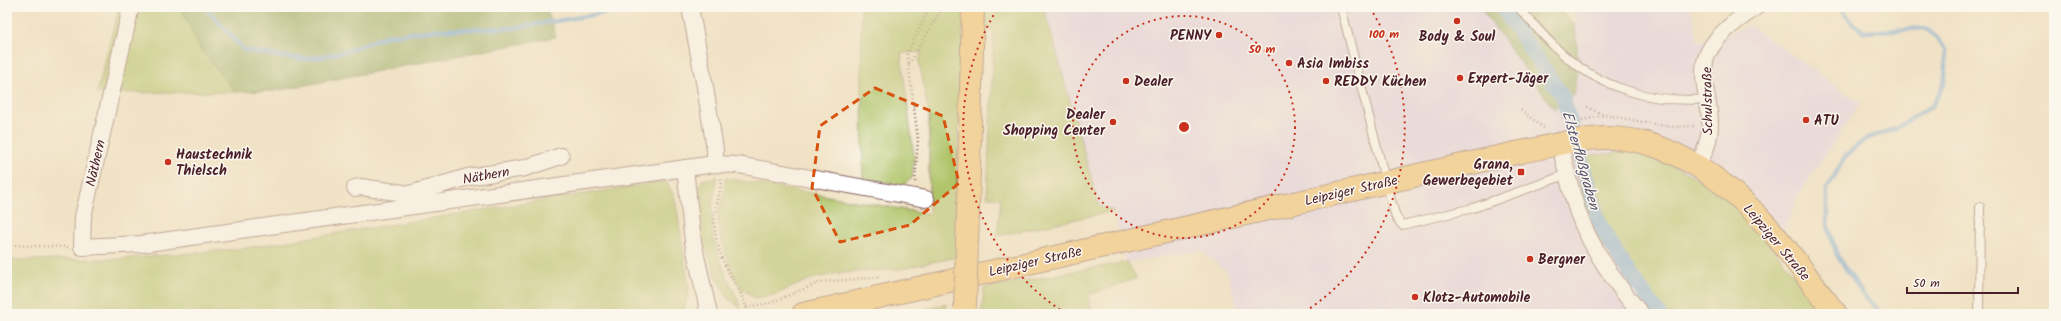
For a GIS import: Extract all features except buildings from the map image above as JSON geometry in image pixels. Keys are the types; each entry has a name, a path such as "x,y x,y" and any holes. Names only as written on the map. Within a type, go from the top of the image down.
{"main road":[{"path":"965,311 973,7"},
{"name":"Leipziger Straße","path":"803,314 1386,182 1587,130 1608,138 1637,141 1666,150 1697,167 1736,195 1767,225 1836,314"}],"street":[{"name":"Näthern","path":"82,247 83,217 131,7"},
{"path":"690,7 718,164"},
{"name":"Schulstraße","path":"1697,167 1706,150 1710,126 1704,70 1708,52 1736,21 1756,7"},
{"path":"1560,138 1577,210 1588,235 1612,275 1641,314"},
{"name":"Näthern","path":"355,188 361,187 410,199 468,177 525,168 561,156"},
{"path":"82,247 141,244 410,199 718,164 738,165 919,198"},
{"path":"685,168 694,242 709,314"}],"lane":[{"path":"1341,7 1386,182 1396,217 1402,225 1473,208 1568,174"},
{"path":"1518,7 1556,48 1586,72 1606,82 1648,97 1689,100 1706,99"},
{"path":"1979,314 1980,207"}],"path":[{"path":"919,198 917,172 918,139 907,54 930,7"},
{"path":"908,64 943,7"},
{"path":"1587,107 1605,115 1671,127 1710,126"},
{"path":"1521,110 1543,128 1560,138"},
{"path":"1587,130 1605,115"},
{"path":"718,164 721,195 715,209 716,235 725,265 740,293 748,314"},
{"path":"7,245 82,247"}],"highlighted area":[{"path":"875,88 943,116 959,183 910,225 840,242 812,188 820,126"}],"shaded area":[{"path":"1044,7 1480,7 1554,109 1575,25 1572,7 1691,7 1698,42 1751,26 1860,103 1799,194 1775,252 1637,151 1573,157 1599,241 1654,314 1239,314 1227,272 1201,251 1126,262 1114,211 1099,206"}],"green space":[{"path":"119,7 181,7 201,50 236,92 97,93"},
{"path":"181,7 326,7 326,9 333,7 546,7 556,37 274,91 236,92 201,50"},
{"path":"861,7 1044,7 1099,206 1114,211 997,236 1001,198 987,197 994,31 963,26 956,212 957,257 900,269 839,273 811,279 774,295 755,298 741,288 732,273 720,235 718,213 724,195 725,178 929,214 929,116 919,61 922,52 901,53 914,157 912,178 903,185 863,178"},
{"path":"1480,7 1556,7 1575,25 1578,59 1574,95 1554,109"},
{"path":"1637,151 1669,164 1699,179 1709,185 1733,205 1761,234 1823,314 1654,314 1599,241 1586,212 1573,157"},
{"path":"717,177 712,207 713,237 720,261 741,308 728,299 716,275 700,234 696,200 702,180"},
{"path":"666,181 675,198 689,288 684,313 682,314 7,314 7,260 117,259 239,249"},
{"path":"1126,262 1137,278 1088,295 1092,314 981,314 984,288"},
{"path":"947,304 946,314 907,314"}],"waterway":[{"path":"205,7 244,50 284,57 308,59 344,52 386,36 438,30 514,28 640,7"},
{"name":"Elsterfloßgraben","path":"1502,7 1563,97 1600,225 1622,263 1659,314"},
{"path":"1841,7 1852,23 1865,32 1925,28 1936,37 1945,49 1946,67 1944,85 1932,106 1895,129 1867,138 1846,155 1827,189 1827,222 1837,255 1864,296 1882,314"}],"place":[{"name":"Body & Soul","path":"1457,21"},
{"name":"PENNY","path":"1219,35"},
{"name":"Asia Imbiss","path":"1289,63"},
{"name":"Expert-Jäger","path":"1460,78"},
{"name":"Dealer","path":"1126,81"},
{"name":"REDDY Küchen","path":"1326,81"},
{"name":"ATU","path":"1806,120"},
{"name":"Dealer Shopping Center","path":"1113,122"},
{"name":"Haustechnik Thielsch","path":"168,162"},
{"name":"Grana, Gewerbegebiet","path":"1521,172"},
{"name":"Bergner","path":"1530,259"},
{"name":"Klotz-Automobile","path":"1415,297"}]}
